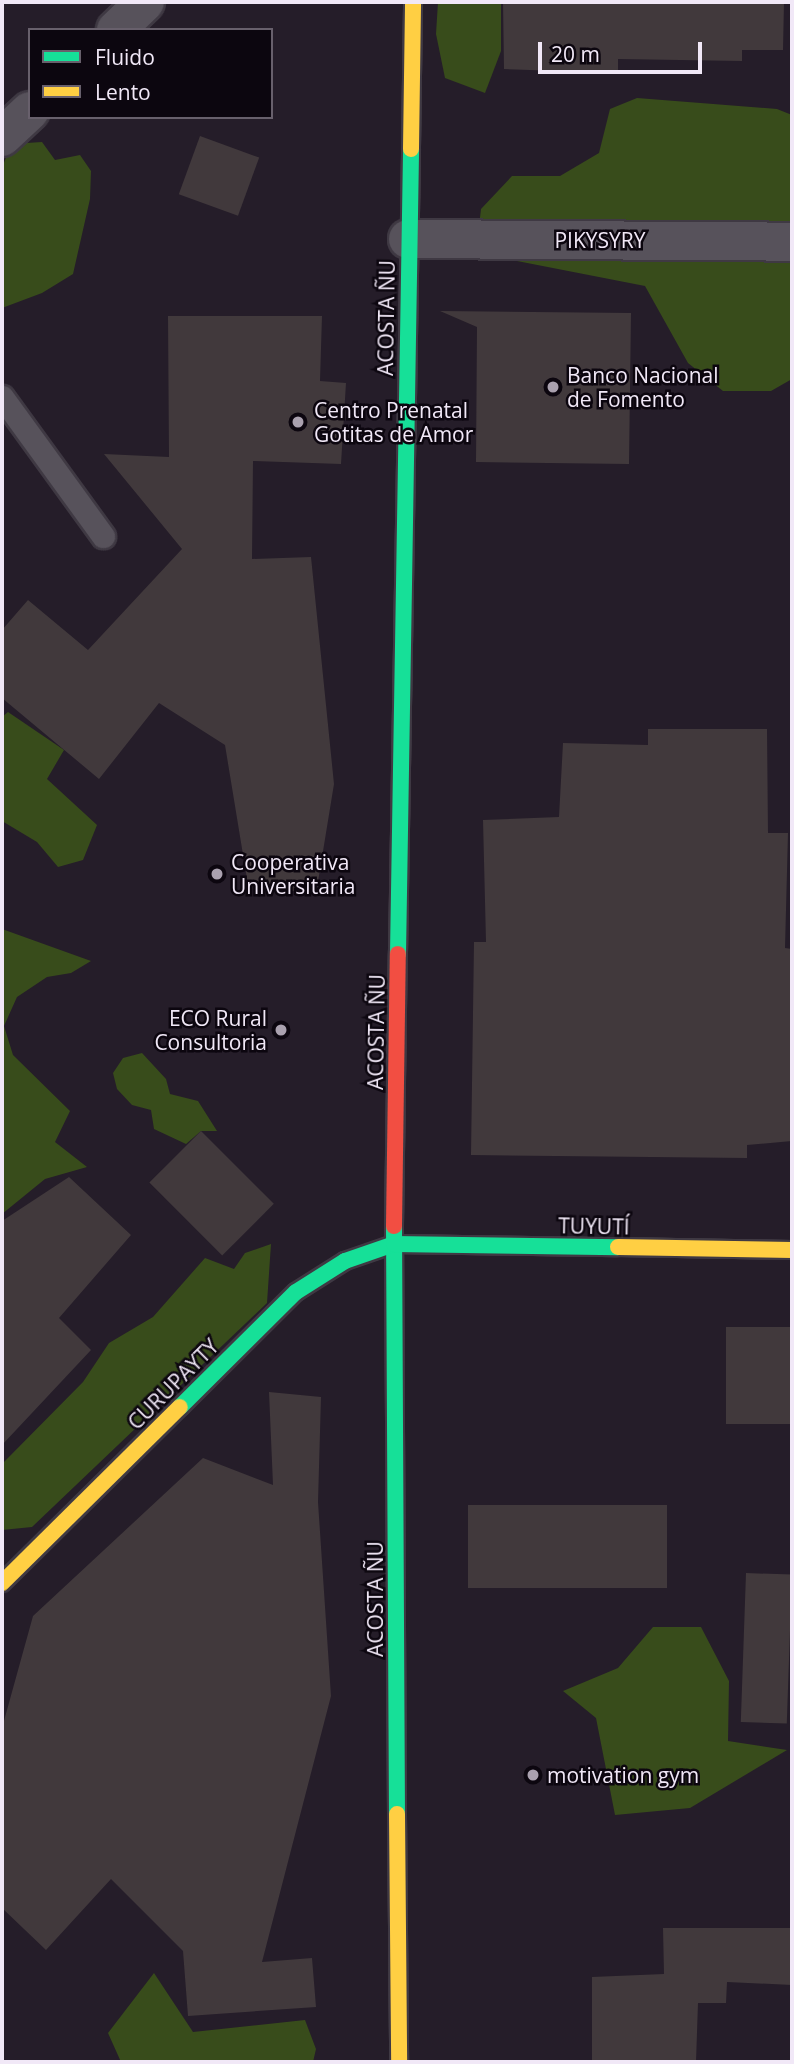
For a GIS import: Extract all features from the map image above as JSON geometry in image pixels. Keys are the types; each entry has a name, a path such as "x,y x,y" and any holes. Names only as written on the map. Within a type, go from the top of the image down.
{"street":[{"path":"118,28 145,2"},
{"name":"ACOSTA ÑU","path":"399,2062 394,1244 413,2"},
{"path":"2,137 28,113"},
{"name":"PIKYSYRY","path":"408,239 792,242"},
{"name":"TUYUTÍ","path":"394,1244 792,1250"},
{"name":"CURUPAYTY","path":"2,1583 296,1292 345,1261 394,1244"}],"lane":[{"path":"2,397 103,536"}],"green space":[{"path":"438,2 501,2 501,51 485,93 445,78 436,34"},
{"path":"637,98 777,109 792,115 792,379 771,391 723,391 688,363 645,286 476,253 481,209 512,176 560,176 599,153 610,109"},
{"path":"42,142 55,160 80,155 91,171 90,199 73,274 42,293 2,308 2,168 11,144"},
{"path":"8,712 64,750 47,779 97,825 83,860 58,867 37,842 2,821 2,717"},
{"path":"2,929 91,961 71,973 47,977 17,997 4,1026 13,1055 70,1111 55,1142 87,1167 45,1179 2,1214"},
{"path":"142,1053 166,1079 170,1094 198,1101 217,1131 201,1131 186,1144 154,1129 151,1110 132,1105 117,1089 113,1073 123,1058"},
{"path":"271,1244 267,1303 32,1527 2,1530 2,1464 83,1382 109,1343 153,1317 205,1258 234,1269 245,1253"},
{"path":"653,1627 701,1627 729,1681 728,1741 787,1750 690,1808 615,1815 596,1718 563,1691 618,1668"},
{"path":"154,1973 193,2032 305,2020 316,2049 313,2062 121,2062 108,2033"}],"building":[{"path":"503,2 784,2 783,50 742,50 742,61 618,59 618,73 504,69"},
{"path":"200,136 259,158 238,216 179,194"},
{"name":"Banco Nacional de Fomento","path":"440,311 631,313 629,464 476,462 477,327"},
{"path":"168,316 322,316 320,381 346,383 341,464 253,461 252,559 311,557 334,784 316,894 248,885 225,745 159,703 99,779 2,698 2,630 28,600 88,650 182,549 104,454 169,457"},
{"path":"648,729 767,729 768,833 788,833 785,948 792,949 792,1141 747,1145 747,1158 471,1155 474,942 486,942 483,820 559,817 563,743 648,745"},
{"path":"201,1131 274,1204 222,1255 149,1183"},
{"path":"69,1177 131,1235 59,1318 91,1350 2,1445 2,1221"},
{"path":"726,1327 792,1327 792,1424 726,1424"},
{"path":"269,1392 321,1397 318,1502 331,1696 262,1962 312,1958 316,2007 188,2016 183,1951 111,1879 46,1950 2,1908 2,1728 33,1616 203,1458 273,1485"},
{"path":"468,1505 667,1505 667,1588 468,1588"},
{"path":"746,1573 792,1575 787,1724 741,1722"},
{"path":"663,1928 792,1928 792,1985 727,1982 726,2003 698,2003 696,2062 592,2062 592,1977 664,1974"}],"traffic: fast":[{"path":"398,954 411,149"},
{"path":"394,1226 397,1814"},
{"path":"180,1407 296,1292 345,1261 394,1244 618,1247"}],"traffic: slow":[{"path":"411,149 413,2"},
{"path":"618,1247 792,1250"},
{"path":"2,1583 180,1407"},
{"path":"397,1814 399,2062"}],"traffic: jam":[{"path":"394,1226 398,954"}],"place":[{"name":"Banco Nacional de Fomento","path":"553,387"},
{"name":"Centro Prenatal Gotitas de Amor","path":"298,422"},
{"name":"Cooperativa Universitaria","path":"217,874"},
{"name":"ECO Rural Consultoria","path":"281,1030"},
{"name":"motivation gym","path":"533,1775"}]}
